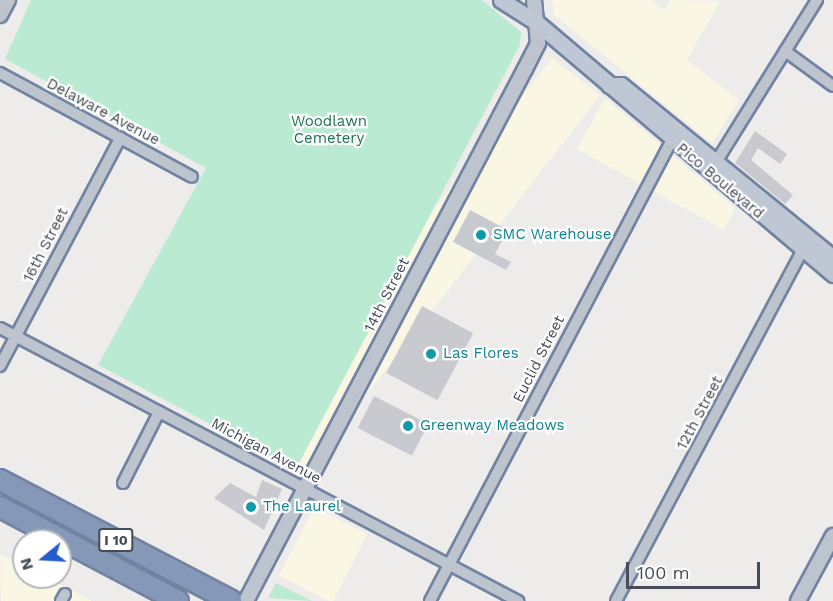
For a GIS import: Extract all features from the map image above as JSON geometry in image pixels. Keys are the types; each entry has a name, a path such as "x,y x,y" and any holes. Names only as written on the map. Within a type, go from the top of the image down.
{"highway":[{"name":"I 10","path":"0,480 231,601"},
{"name":"I 10","path":"0,507 178,601"}],"main road":[{"name":"Pico Boulevard","path":"501,0 536,22"},
{"name":"Pico Boulevard","path":"517,0 536,22 609,85 806,244 833,274"},
{"name":"Pico Boulevard","path":"806,244 833,258"}],"street":[{"path":"0,15 8,0"},
{"name":"14th Street","path":"246,601 525,69 537,43 534,0"},
{"path":"713,168 817,0"},
{"path":"785,51 833,86"},
{"name":"Delaware Avenue","path":"0,74 192,177"},
{"name":"Euclid Street","path":"430,601 673,136"},
{"name":"16th Street","path":"0,366 120,138"},
{"name":"12th Street","path":"616,601 806,244"},
{"name":"Michigan Avenue","path":"0,328 518,601"},
{"path":"123,483 159,412"},
{"path":"798,601 833,536"}],"shaded area":[{"path":"552,0 651,0 664,10 672,0 720,1 687,60 739,100 712,143 554,15"},
{"path":"552,58 600,96 302,477 254,439"},
{"path":"605,98 735,208 724,230 577,149"},
{"path":"314,507 367,534 333,601 329,601 279,576"},
{"path":"0,554 12,560 12,589 68,589 92,601 1,601"}],"green space":[{"name":"Woodlawn Cemetery","path":"31,0 482,0 521,32 520,45 296,469 98,365 206,168 5,59"},
{"path":"276,583 312,601 268,598"}],"building":[{"path":"755,131 787,154 780,164 758,148 751,160 793,195 785,204 735,163"},
{"name":"SMC Warehouse","path":"470,210 508,230 495,254 511,262 506,270 453,242"},
{"name":"Las Flores","path":"422,306 473,333 438,400 386,373"},
{"name":"Greenway Meadows","path":"374,396 428,424 412,456 358,428"},
{"name":"The Laurel","path":"262,480 282,489 264,530 214,498 230,483 256,497"}],"place":[{"name":"SMC Warehouse","path":"481,235"},
{"name":"Las Flores","path":"431,354"},
{"name":"Greenway Meadows","path":"408,426"},
{"name":"The Laurel","path":"251,507"}]}
